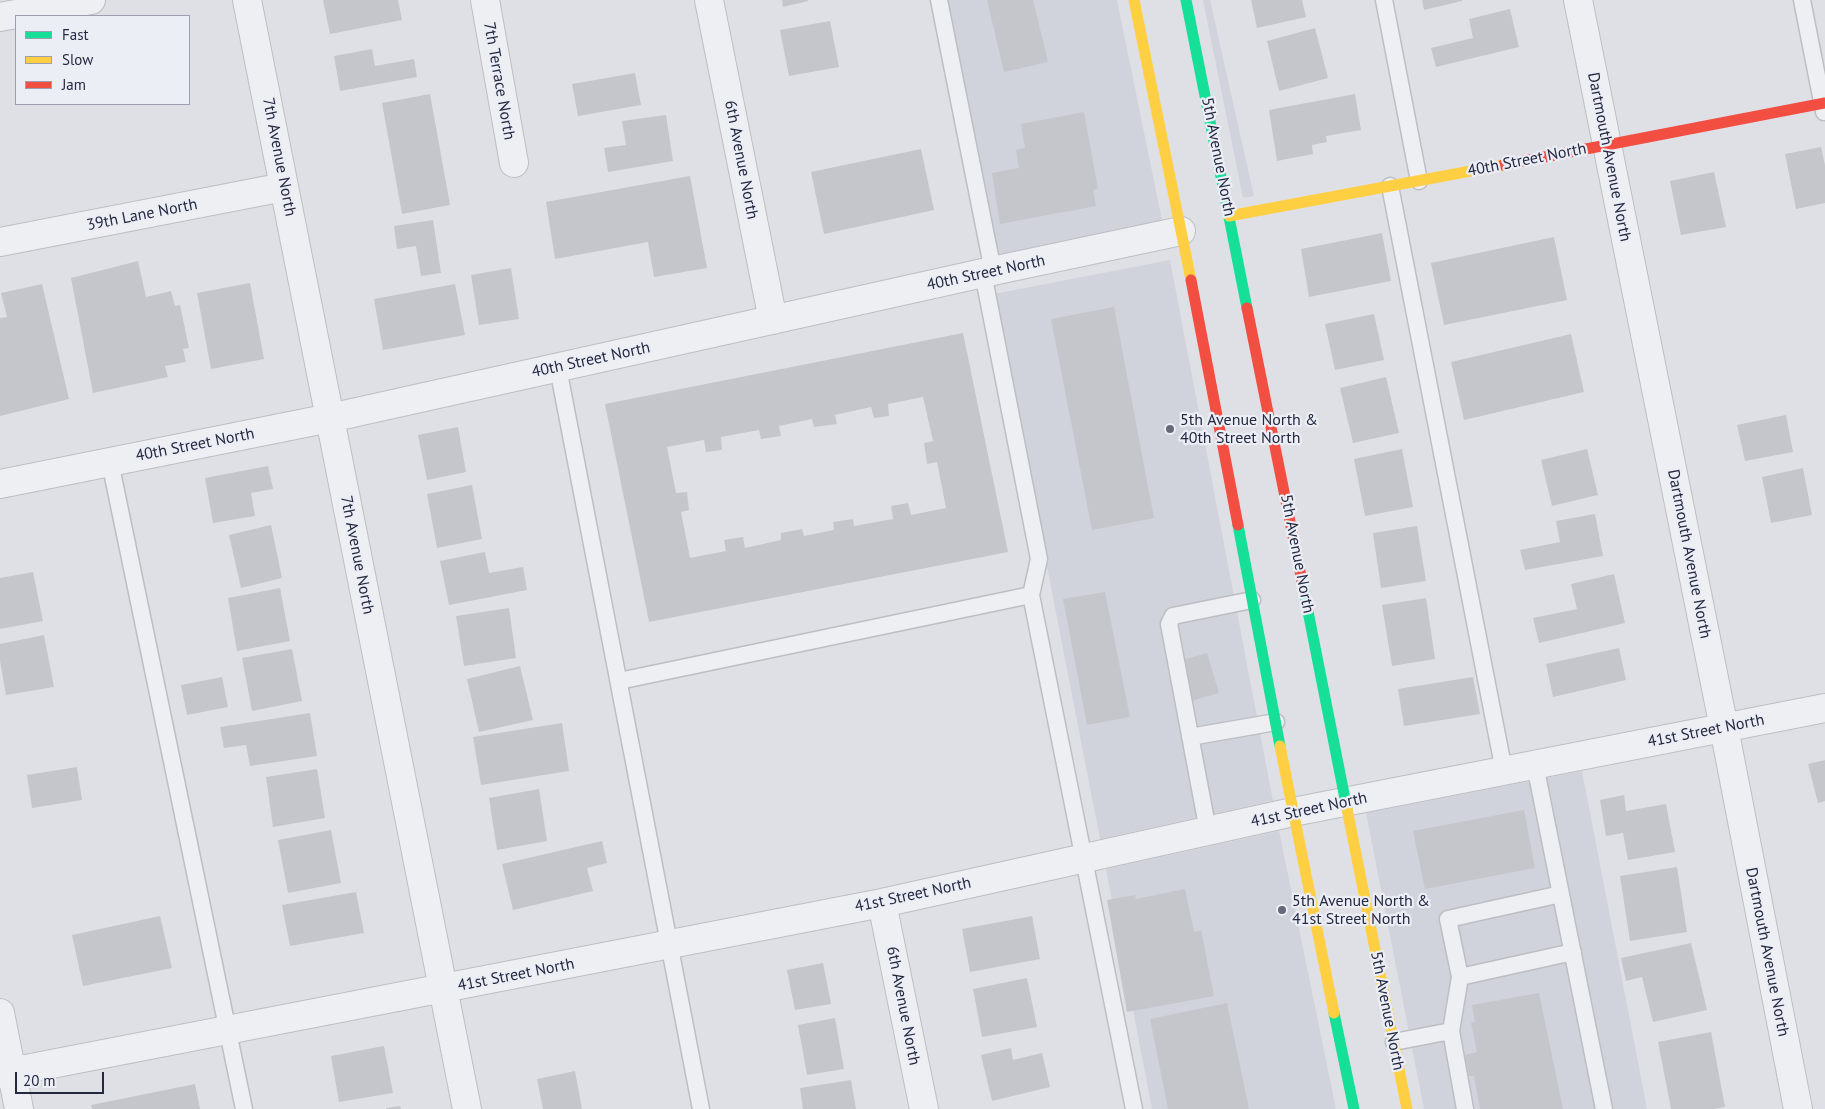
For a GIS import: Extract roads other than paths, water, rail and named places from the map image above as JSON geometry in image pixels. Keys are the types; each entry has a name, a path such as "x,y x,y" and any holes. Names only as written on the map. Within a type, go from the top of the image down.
{"main road":[{"path":"1134,0 1293,812 1354,1109"},
{"name":"5th Avenue North","path":"1186,0 1407,1109"},
{"name":"40th Street North","path":"1230,216 1606,146 1824,108"}],"street":[{"path":"0,16 91,0"},
{"name":"7th Avenue North","path":"247,0 467,1109"},
{"name":"7th Terrace North","path":"485,0 514,163"},
{"name":"6th Avenue North","path":"709,0 773,320"},
{"name":"Dartmouth Avenue North","path":"1578,0 1724,728 1798,1109"},
{"name":"39th Lane North","path":"0,242 284,187"},
{"name":"40th Street North","path":"0,484 330,418 1180,231"},
{"name":"41st Street North","path":"6,1073 882,903 1293,812 1825,708"},
{"name":"6th Avenue North","path":"882,903 924,1109"},
{"path":"0,1013 6,1073 19,1109"}],"lane":[{"path":"939,0 1039,559 1031,596 1134,1109"},
{"path":"1384,0 1419,181"},
{"path":"1802,0 1824,108"},
{"path":"1390,186 1504,771"},
{"path":"558,368 701,1109"},
{"path":"110,462 244,1109"},
{"path":"619,681 1031,596"},
{"path":"1208,831 1169,624 1173,616 1252,600"},
{"path":"1190,737 1276,722"},
{"path":"1535,765 1604,1109"},
{"path":"1465,1109 1451,1031 1460,977 1448,918 1561,894"},
{"path":"1460,977 1573,952"},
{"path":"1394,1042 1451,1031"}],"place":[{"name":"5th Avenue North & 40th Street North","path":"1170,429"},
{"name":"5th Avenue North & 41st Street North","path":"1282,910"}]}
